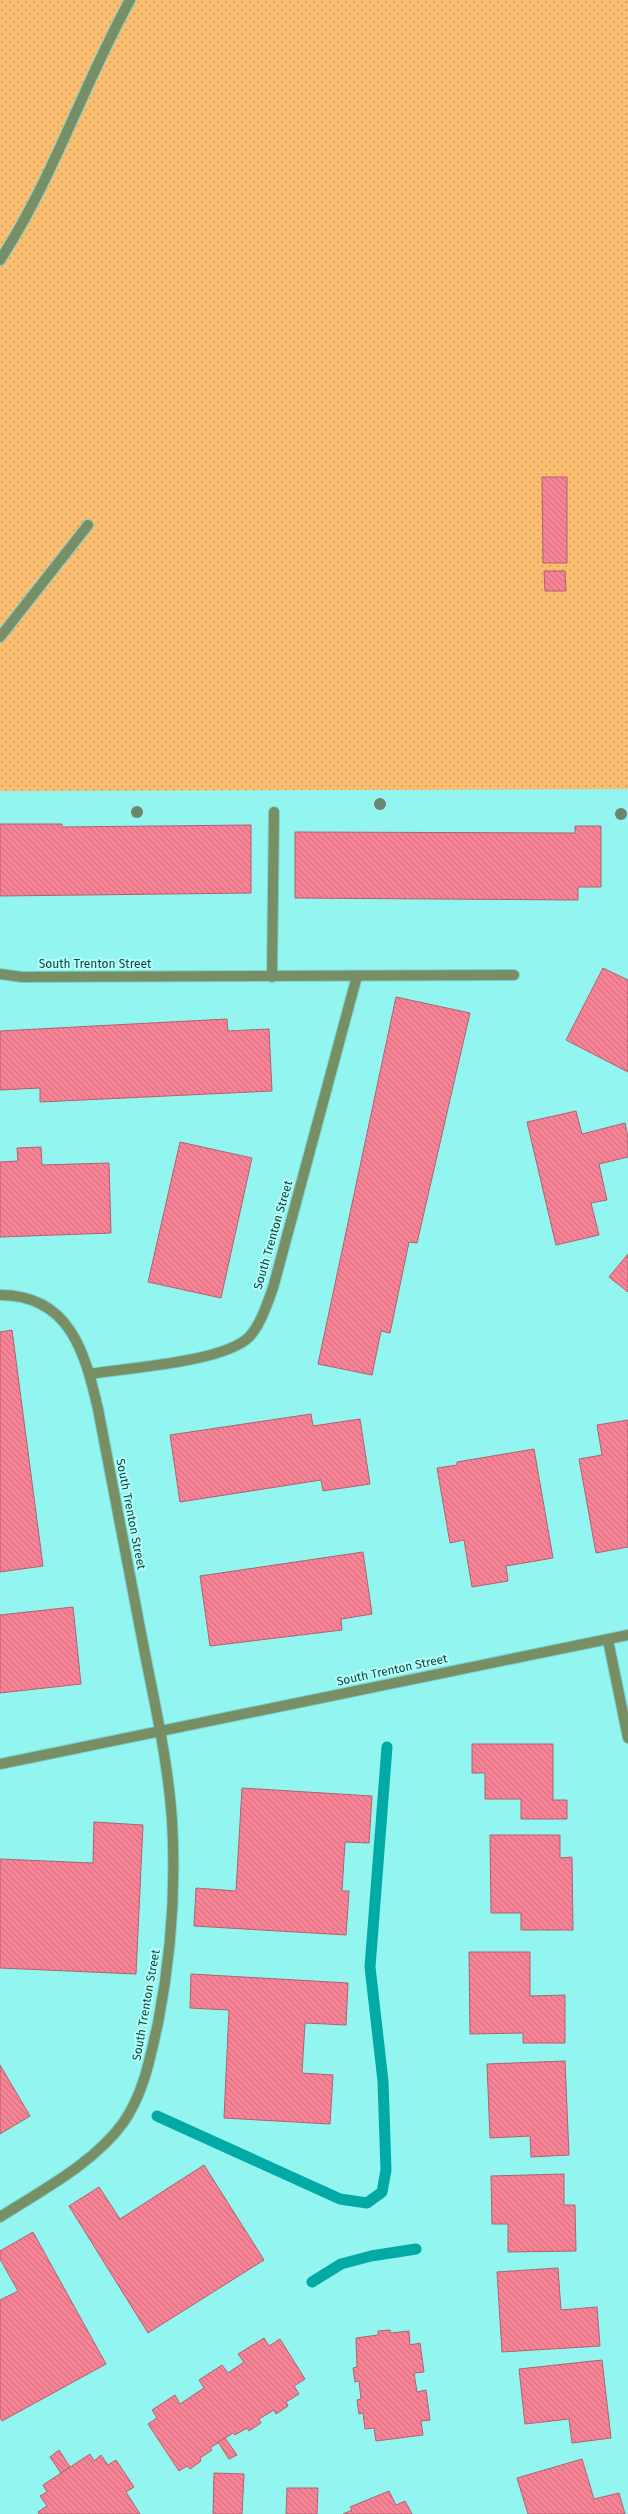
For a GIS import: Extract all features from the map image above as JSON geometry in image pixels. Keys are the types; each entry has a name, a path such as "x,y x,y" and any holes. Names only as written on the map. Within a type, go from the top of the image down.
{"street":[{"path":"0,260 14,239 40,188 130,0"},
{"path":"0,638 88,526"},
{"path":"272,977 274,812"},
{"name":"South Trenton Street","path":"0,974 22,977 514,975"},
{"name":"South Trenton Street","path":"90,1374 221,1352 241,1343 254,1330 273,1288 358,976"},
{"name":"South Trenton Street","path":"0,1295 31,1299 54,1312 73,1335 90,1374 160,1731 172,1819 172,1902 170,1947 161,2007 143,2085 123,2122 107,2140 77,2166 0,2217"},
{"name":"South Trenton Street","path":"0,1764 628,1635"},
{"path":"608,1640 628,1738"}],"shaded area":[{"path":"0,0 628,0 628,789 0,791"}],"building":[{"path":"542,477 567,477 567,563 543,563"},
{"path":"544,571 565,571 566,591 545,591"},
{"path":"0,824 62,824 62,827 251,825 251,893 0,896"},
{"path":"575,826 601,826 601,887 578,887 578,900 295,898 295,832 575,833"},
{"path":"603,968 628,980 628,1072 566,1040"},
{"path":"396,997 470,1013 417,1243 409,1242 390,1333 381,1331 372,1375 318,1364"},
{"path":"227,1019 228,1031 269,1029 272,1091 40,1102 40,1088 0,1090 0,1031"},
{"path":"576,1111 582,1134 625,1123 628,1138 628,1157 599,1164 607,1200 591,1203 599,1235 556,1245 527,1122"},
{"path":"180,1142 252,1158 221,1298 148,1282"},
{"path":"41,1147 42,1165 109,1163 111,1233 0,1237 0,1162 18,1161 17,1148"},
{"path":"628,1254 628,1292 609,1277"},
{"path":"12,1330 43,1566 0,1572 0,1332"},
{"path":"311,1414 313,1426 360,1419 370,1484 323,1491 321,1480 180,1502 170,1435"},
{"path":"628,1420 628,1547 596,1553 579,1459 602,1455 597,1425"},
{"path":"534,1449 553,1558 506,1566 508,1581 472,1587 464,1540 450,1543 437,1468 457,1465 457,1462"},
{"path":"363,1552 372,1614 341,1619 342,1630 210,1646 200,1576"},
{"path":"73,1607 81,1684 0,1693 0,1615"},
{"path":"472,1744 553,1744 553,1800 567,1800 567,1819 521,1819 521,1799 485,1799 485,1773 472,1773"},
{"path":"242,1788 372,1796 369,1843 345,1842 342,1891 349,1891 346,1935 194,1926 196,1888 236,1891"},
{"path":"94,1822 143,1825 136,1974 0,1968 0,1859 93,1863"},
{"path":"490,1835 560,1835 560,1858 572,1857 573,1930 521,1930 521,1913 491,1913"},
{"path":"469,1952 530,1952 530,1996 565,1995 565,2043 523,2043 523,2033 470,2034"},
{"path":"191,1974 348,1983 346,2025 305,2023 302,2073 333,2075 330,2124 224,2118 229,2010 190,2008"},
{"path":"565,2061 569,2155 531,2157 530,2136 490,2138 487,2064"},
{"path":"0,2065 30,2116 0,2134"},
{"path":"204,2165 264,2260 148,2333 69,2206 99,2187 120,2219"},
{"path":"564,2174 564,2205 575,2205 576,2251 508,2252 508,2224 492,2224 491,2176"},
{"path":"33,2232 106,2364 2,2421 0,2417 0,2300 18,2291 0,2259 0,2251"},
{"path":"558,2268 561,2310 597,2307 600,2346 502,2352 497,2272"},
{"path":"390,2330 391,2333 409,2331 410,2345 420,2343 424,2372 414,2373 417,2392 426,2390 430,2420 421,2421 423,2435 376,2441 374,2428 365,2429 363,2413 359,2414 357,2400 361,2399 359,2381 355,2382 353,2368 357,2367 356,2338 378,2335 378,2331"},
{"path":"264,2338 269,2346 280,2339 305,2379 294,2386 299,2394 286,2402 288,2406 276,2414 274,2410 259,2419 261,2423 249,2431 247,2428 235,2435 233,2433 210,2448 212,2450 200,2458 201,2461 190,2469 187,2466 179,2471 148,2424 157,2418 152,2410 175,2395 180,2404 204,2388 199,2380 222,2365 228,2373 244,2362 238,2354"},
{"path":"602,2360 611,2438 572,2443 569,2419 525,2424 519,2369"},
{"path":"225,2438 237,2455 229,2459 218,2442"},
{"path":"59,2450 70,2467 61,2473 50,2457"},
{"path":"90,2454 94,2461 101,2455 108,2465 116,2460 134,2487 126,2492 140,2514 39,2514 38,2512 47,2506 40,2496 47,2492 43,2485"},
{"path":"582,2459 594,2499 619,2493 625,2514 528,2514 517,2478"},
{"path":"214,2473 244,2474 242,2514 213,2514"},
{"path":"287,2488 318,2488 317,2514 286,2514"},
{"path":"389,2491 396,2505 405,2501 412,2514 343,2514 352,2510 350,2507"}],"waterway":[{"path":"157,2116 340,2199 367,2203 382,2192 386,2170 383,2081 370,1967 387,1747"},
{"path":"312,2282 341,2264 371,2256 416,2249"}]}
